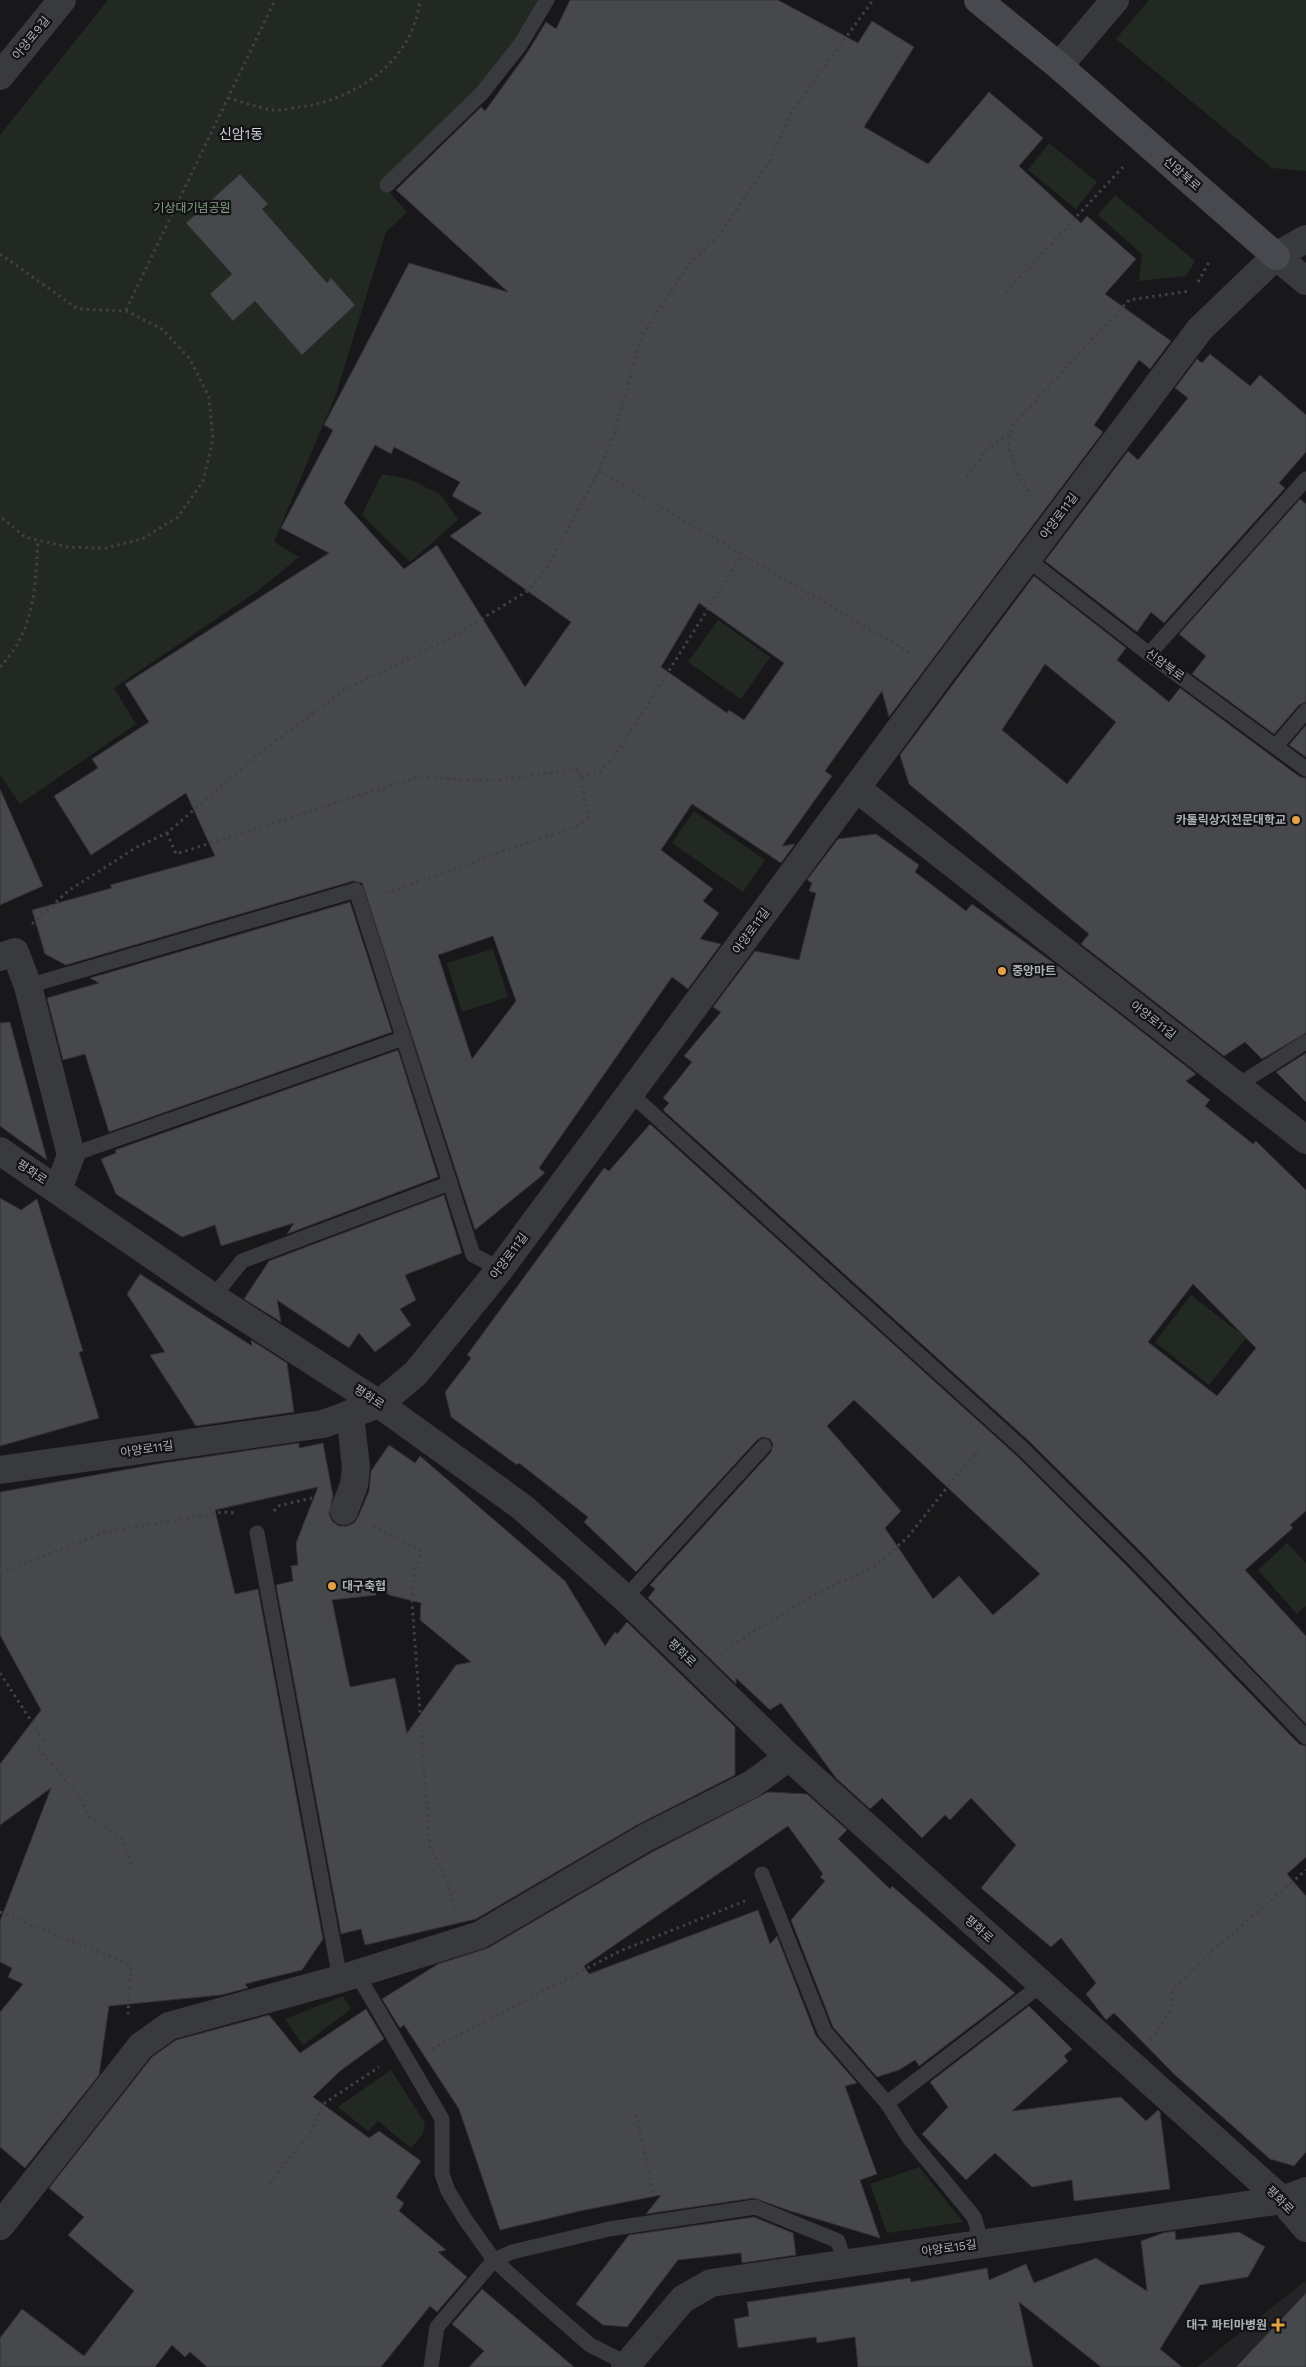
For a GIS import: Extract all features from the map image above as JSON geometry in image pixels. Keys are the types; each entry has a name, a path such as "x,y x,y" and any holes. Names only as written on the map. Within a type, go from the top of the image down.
{"main road":[{"name":"신암북로","path":"978,0 1058,66 1276,256"}],"street":[{"name":"아양로9길","path":"0,76 62,0"},
{"path":"1058,66 1115,0"},
{"name":"아양로11길","path":"0,1470 323,1424 379,1404 416,1373 500,1269 942,672 1200,329 1276,256 1306,239"},
{"name":"신암북로","path":"1276,256 1306,281"},
{"name":"아양로11길","path":"856,788 1306,1140"},
{"path":"7,955 28,986 71,1155 58,1190"},
{"name":"평화로","path":"0,1151 212,1297 379,1404 522,1507 624,1598 789,1757 1041,1986 1127,2062 1294,2196 1306,2228"},
{"path":"344,1511 354,1485 356,1467 350,1414"},
{"path":"0,2226 138,2049 169,2026 348,1976 480,1935 645,1838 752,1784 789,1757"},
{"name":"아양로15길","path":"627,2365 683,2299 711,2283 1294,2196"}],"lane":[{"path":"387,185 482,93 520,45 547,0"},
{"path":"1149,654 1306,479"},
{"name":"신암북로","path":"1027,559 1149,654 1306,769"},
{"path":"1276,746 1306,712"},
{"path":"28,986 356,890 473,1255 500,1269"},
{"path":"71,1155 404,1038"},
{"path":"1238,1085 1306,1042"},
{"path":"631,1094 999,1428 1134,1559 1306,1737"},
{"path":"212,1297 242,1261 450,1183"},
{"path":"624,1598 764,1446"},
{"path":"257,1533 348,1976 406,2057 442,2119 442,2174 448,2191 494,2260 590,2345 627,2365"},
{"path":"762,1874 825,2032 887,2103 908,2138 974,2217 982,2244"},
{"path":"887,2103 1041,1986"},
{"path":"431,2367 437,2327 494,2260 512,2252 658,2221 754,2207 838,2241 845,2264"}],"path":[{"path":"126,310 275,0"},
{"path":"228,98 274,110 324,104 352,92 394,59 410,37 420,0"},
{"path":"7,955 35,919 68,891 137,847 167,833 260,753 342,691 449,639 529,590 546,567 599,471 614,434 642,335 688,266 720,234 770,160 792,112 873,0"},
{"path":"1006,292 1113,178 1144,141"},
{"path":"0,254 78,309 126,310 162,329 190,359 208,397 213,440 203,481 178,517 142,539 106,548 67,547 25,537 0,516"},
{"path":"1197,284 1209,262"},
{"path":"1055,522 1019,478 1008,445 1013,425 1129,300 1193,291"},
{"path":"967,477 987,449 1011,433"},
{"path":"599,471 942,672"},
{"path":"0,667 14,653 27,625 34,594 38,540"},
{"path":"581,778 600,772 615,756 742,555"},
{"path":"167,833 176,854 418,777 491,781 580,769 588,817 580,825 378,895 356,890"},
{"path":"701,1671 727,1647 808,1598 876,1566 907,1538 960,1471 999,1428"},
{"path":"257,1533 278,1506 320,1496 344,1511 421,1550 414,1575 412,1602 430,1850 444,1872 463,1940"},
{"path":"0,1573 105,1532 223,1512 255,1513 268,1519"},
{"path":"0,1673 44,1739 37,1746 79,1796 89,1816 123,1839 132,1866"},
{"path":"1127,2062 1158,2030 1170,2010 1173,1990 1211,1952 1306,1870"},
{"path":"270,2184 313,2128 323,2104 406,2057 427,2052 620,1951 769,1893"},
{"path":"0,1912 131,1965 127,2031 138,2049"},
{"path":"636,2114 658,2221"}],"shaded area":[{"name":"대구 파티마병원","path":"1304,2282 1306,2283 1306,2367 1197,2367"}],"green space":[{"name":"기상대기념공원","path":"108,0 540,0 517,44 479,93 383,185 407,212 386,232 336,394 274,542 299,557 259,590 114,688 136,724 20,804 0,775 0,135"},
{"path":"1149,0 1306,0 1306,171 1272,168 1116,39"},
{"path":"1049,143 1097,182 1076,209 1028,170"},
{"path":"1115,195 1195,261 1186,276 1139,281 1142,254 1098,215"},
{"path":"382,474 409,479 441,495 458,520 410,562 362,515"},
{"path":"718,620 770,657 741,699 688,662"},
{"path":"694,811 765,860 743,892 672,843"},
{"path":"493,949 508,997 462,1012 447,963"},
{"path":"1191,1295 1246,1338 1209,1385 1155,1342"},
{"path":"1287,1543 1306,1563 1306,1606 1297,1614 1258,1570"},
{"path":"343,1996 351,2009 303,2045 285,2019"},
{"path":"391,2070 425,2123 423,2134 411,2148 378,2121 368,2131 338,2107"},
{"path":"919,2167 963,2222 887,2233 870,2184"}],"building":[{"path":"570,0 778,0 858,43 872,21 914,47 864,127 928,164 989,92 1043,138 1019,166 1081,223 1087,216 1136,259 1105,294 1171,341 1150,369 1139,360 1094,425 1103,432 889,717 882,691 825,771 832,776 782,846 795,844 781,863 692,804 661,850 713,889 703,901 719,913 700,939 721,944 688,989 672,977 539,1168 545,1173 475,1230 362,883 353,881 66,965 45,954 32,910 112,888 110,885 215,856 186,793 91,855 54,796 98,768 92,759 149,722 125,684 329,553 281,528 333,430 324,425 409,263 508,292 396,190 481,107 485,111 527,53 546,22 556,29","holes":["375,445 391,454 394,447 460,482 452,496 482,513 450,536 571,622 525,687 437,545 404,569 344,503","699,603 784,663 744,720 729,710 727,713 661,667","493,936 516,1001 472,1059 438,955"]},
{"path":"240,174 268,204 262,209 327,283 331,278 355,305 302,355 255,301 233,321 210,294 232,274 186,223"},
{"path":"1210,354 1250,386 1260,375 1306,415 1306,452 1279,483 1285,488 1164,623 1151,612 1137,632 1045,561 1128,451 1138,460 1188,398 1175,388 1197,359 1202,363"},
{"path":"1300,499 1306,504 1306,702 1299,705 1274,734 1192,674 1206,656 1179,634"},
{"path":"1034,576 1126,648 1117,660 1169,702 1180,688 1300,777 1306,778 1306,1033 1262,1059 1245,1042 1224,1056 1081,944 1089,934 909,784 900,755","holes":["1045,664 1116,722 1067,784 1002,730"]},
{"path":"1306,725 1306,757 1289,745"},
{"path":"0,789 43,886 0,905"},
{"path":"876,834 919,865 915,872 966,911 972,904 1062,969 1196,1074 1186,1081 1210,1100 1205,1106 1253,1144 1256,1141 1306,1190 1306,1511 1290,1525 1293,1528 1245,1570 1306,1636 1306,1724 1141,1552 1030,1442 663,1110 669,1103 663,1098 692,1062 684,1056 721,1012 713,1007 755,951 799,960 816,893 809,891 812,883 807,880 838,839","holes":["1193,1284 1256,1348 1217,1396 1148,1342"]},
{"path":"350,902 392,1032 109,1132 85,1054 63,1060 47,998 99,983 90,978"},
{"path":"10,1022 47,1160 0,1126 0,1023"},
{"path":"398,1050 438,1177 287,1234 294,1223 221,1246 215,1225 182,1237 116,1194 101,1159 116,1153 115,1150"},
{"path":"1306,1053 1306,1102 1276,1072"},
{"path":"650,1124 1017,1456 1127,1566 1299,1744 1306,1746 1306,1857 1287,1874 1306,1896 1306,2152 1294,2166 1270,2159 1176,2076 1114,2013 1106,2020 1086,1994 1096,1983 1061,1938 1051,1947 981,1888 1016,1845 971,1798 950,1820 945,1815 922,1838 882,1798 870,1809 836,1778 781,1703 770,1710 736,1678 736,1684 648,1598 655,1589 650,1585 771,1452 773,1444 770,1439 762,1437 757,1440 636,1572 584,1522 588,1517 519,1463 517,1465 451,1417 445,1392 471,1358 467,1355 604,1168 609,1171","holes":["854,1400 1040,1574 993,1615 959,1576 933,1599 885,1528 901,1511 827,1426"]},
{"path":"444,1195 462,1253 405,1275 416,1300 400,1309 411,1325 375,1352 359,1333 349,1348 277,1300 281,1322 244,1299 269,1261"},
{"path":"0,1198 21,1210 37,1199 83,1351 79,1352 99,1418 0,1446"},
{"path":"140,1274 252,1346 251,1340 287,1363 294,1412 196,1426 150,1355 165,1352 127,1294"},
{"path":"299,1443 299,1448 323,1443 333,1496 329,1514 332,1521 339,1526 347,1526 354,1523 358,1517 369,1491 371,1471 389,1445 415,1463 420,1456 565,1581 605,1646 615,1632 617,1634 627,1622 735,1727 735,1775 637,1825 476,1919 365,1945 361,1929 341,1934 276,1585 293,1581 291,1566 298,1565 296,1543 318,1487 215,1510 235,1594 258,1589 323,1939 302,1970 245,1984 248,1988 221,1995 109,2006 99,2075 25,2168 0,2147 0,2012 23,1984 8,1977 12,1968 0,1962 0,1921 51,1788 0,1825 0,1764 41,1710 0,1635 0,1492 163,1463","holes":["374,1582 389,1595 421,1603 420,1620 471,1662 456,1665 407,1733 395,1678 350,1687 332,1600 376,1595"]},
{"path":"768,1792 807,1794 847,1830 838,1839 890,1889 892,1886 1015,1993 919,2066 915,2060 899,2070 877,2077 833,2027 791,1920 825,1881 820,1877 823,1874 788,1826 584,1966 589,1974 758,1910 770,1944 777,1936 816,2036 857,2083 845,2086 877,2174 860,2180 880,2238 754,2198 646,2214 661,2195 580,2211 500,2230 459,2109 404,2025 400,2028 382,1999 438,1964 488,1948 652,1852"},
{"path":"1029,2006 1072,2049 1064,2056 1068,2061 1012,2111 1121,2097 1146,2121 1158,2110 1160,2112 1170,2189 1074,2201 1072,2180 1032,2187 995,2153 966,2180 922,2134 948,2107 930,2082"},
{"path":"366,2009 384,2039 340,2071 313,2097 369,2138 379,2131 421,2161 396,2197 404,2203 399,2211 446,2250 438,2252 467,2277 437,2312 430,2306 381,2367 207,2367 190,2352 185,2357 172,2345 155,2367 0,2367 0,2338 22,2309 84,2356 134,2291 68,2235 84,2217 49,2188 152,2057 176,2040 269,2015 300,2053"},
{"path":"754,2217 793,2233 796,2255 742,2263 741,2253 678,2260 627,2327 603,2325 576,2304 629,2235"},
{"path":"1175,2231 1176,2240 1239,2232 1265,2247 1248,2277 1200,2285 1160,2349 1182,2367 1101,2367 1019,2302 1033,2367 858,2367 855,2337 817,2343 816,2337 738,2348 734,2319 749,2316 747,2302 910,2278 911,2282 987,2268 989,2280 1026,2264 1034,2283 1096,2258 1147,2291 1141,2241"},
{"path":"482,2289 574,2367 469,2367 484,2351 452,2324"},
{"path":"1306,2293 1306,2367 1236,2367 1274,2327"}],"place":[{"name":"카톨릭상지전문대학교","path":"1296,820"},
{"name":"중앙마트","path":"1002,971"},
{"name":"대구축협","path":"332,1586"},
{"name":"대구 파티마병원","path":"1278,2325"}],"district":[{"name":"신암1동","path":"241,134"}]}
